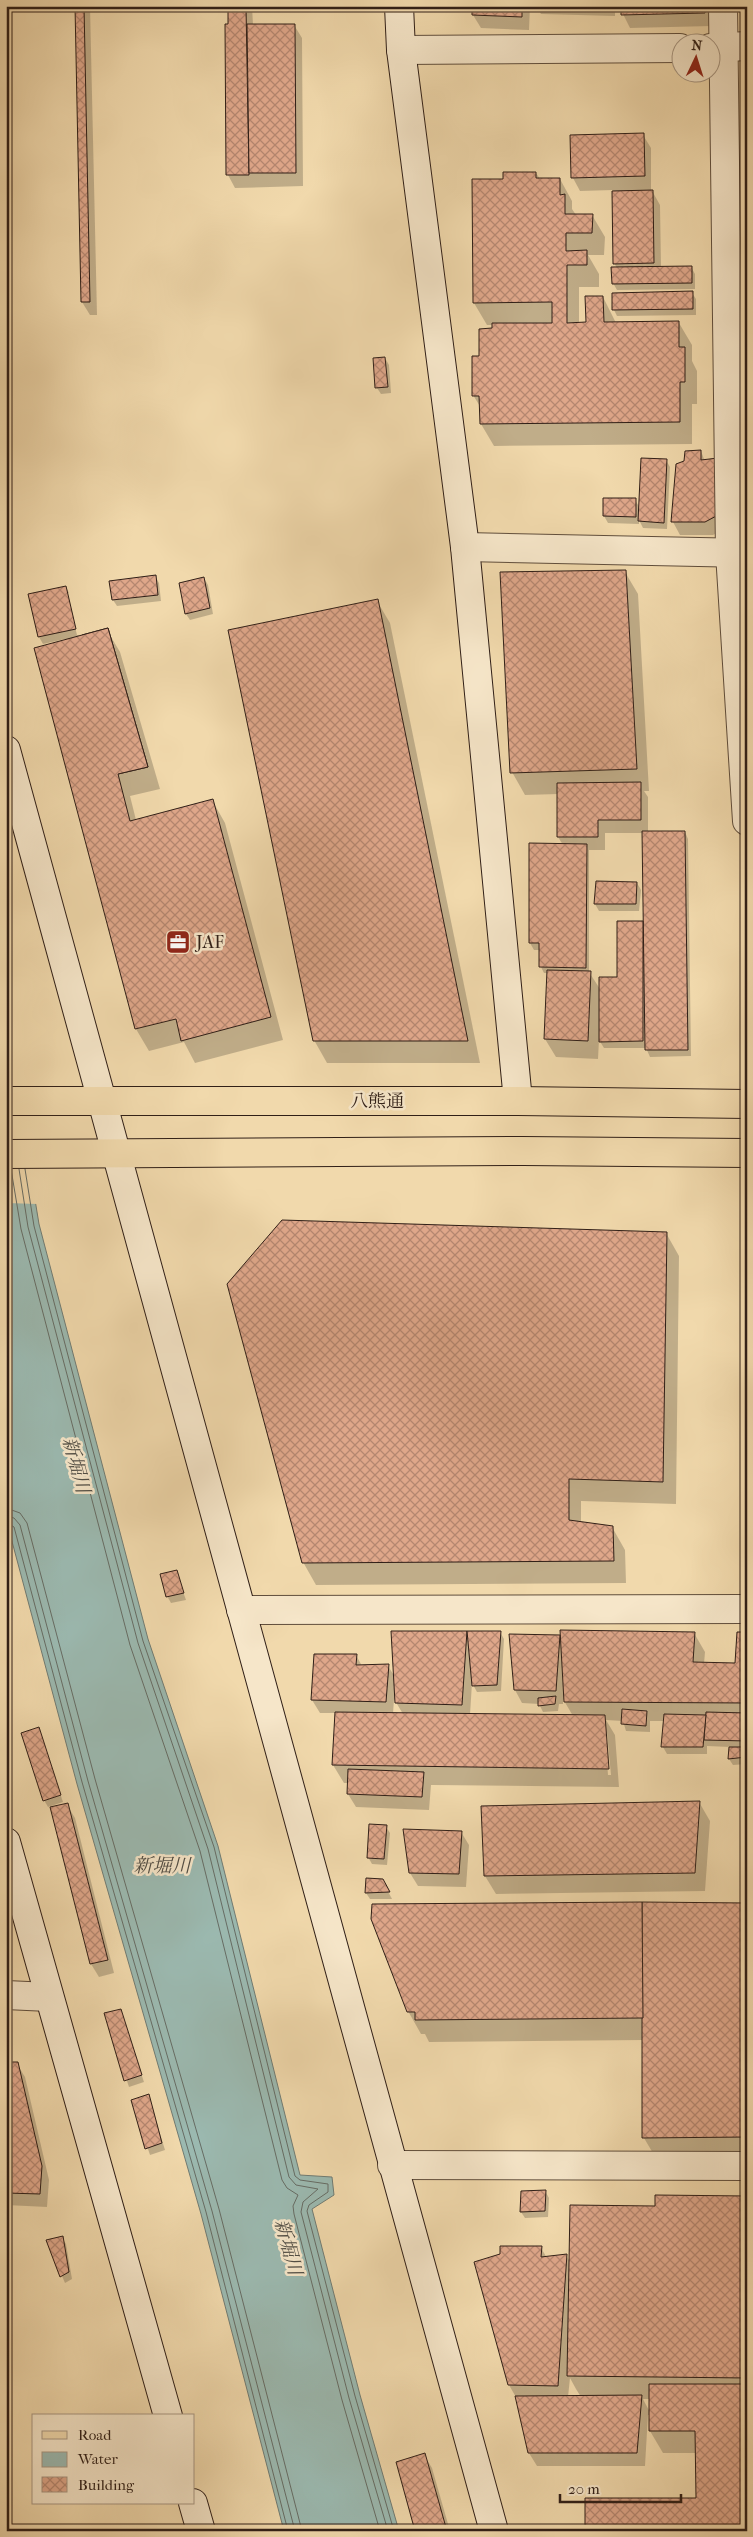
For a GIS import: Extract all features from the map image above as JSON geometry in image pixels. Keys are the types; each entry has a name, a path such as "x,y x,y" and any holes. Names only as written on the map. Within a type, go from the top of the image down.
{"main road":[{"name":"八熊通","path":"6,1101 518,1101 747,1104"},
{"path":"6,1154 523,1151 747,1153"}],"street":[{"path":"399,6 401,50 465,547 518,1101"},
{"path":"722,6 727,47 738,553 747,821"},
{"path":"401,50 670,48"},
{"path":"465,547 738,553"},
{"path":"6,750 119,1153 392,2165 494,2531"},
{"path":"242,1610 747,1609"},
{"path":"6,1842 167,2414"},
{"path":"6,1994 49,1997"},
{"path":"392,2165 747,2166"},
{"path":"193,2504 201,2531"}],"water":[{"name":"新堀川","path":"6,1024 39,1224 148,1639 218,1846 300,2175 332,2177 334,2195 312,2209 360,2395 399,2531 284,2531 201,2214 77,1784 6,1519"}],"pier":[{"path":"10,1044 13,1045 38,1204 6,1203 6,1050 9,1049"}],"building":[{"path":"75,6 84,6 90,302 81,302"},
{"path":"228,6 246,6 249,175 226,175 225,24 228,24"},
{"path":"472,6 522,6 522,17 472,15"},
{"path":"621,6 705,6 705,13 621,15"},
{"path":"247,24 295,24 296,173 249,173"},
{"path":"644,133 645,176 571,178 570,135"},
{"path":"503,172 536,172 536,178 560,178 560,195 565,194 565,214 593,214 592,233 566,233 566,251 587,250 587,265 567,265 567,323 586,322 585,296 603,296 604,322 679,321 679,347 685,347 685,382 680,382 680,422 480,424 479,396 472,396 472,356 479,356 479,329 492,328 492,323 552,323 552,302 473,303 472,179 503,179"},
{"path":"653,190 654,263 613,264 612,191"},
{"path":"692,266 692,283 612,284 611,267"},
{"path":"693,291 693,309 612,310 612,293"},
{"path":"385,357 388,387 375,388 373,358"},
{"path":"701,450 701,460 718,458 722,513 705,522 671,522 676,464 684,461 685,451"},
{"path":"641,458 667,459 664,523 638,521"},
{"path":"603,498 636,498 636,517 603,516"},
{"path":"626,570 637,769 510,773 500,572"},
{"path":"156,575 158,595 112,600 109,581"},
{"path":"204,577 210,608 185,614 179,583"},
{"path":"66,586 76,629 38,637 28,594"},
{"path":"378,599 468,1041 313,1041 228,630"},
{"path":"108,628 148,767 118,774 82,635"},
{"path":"108,628 148,767 118,774 130,821 213,799 271,1017 181,1041 176,1019 135,1029 34,648"},
{"path":"641,782 641,820 598,820 598,837 557,837 557,783"},
{"path":"642,831 685,831 688,1050 645,1050"},
{"path":"529,843 587,844 586,968 539,967 539,943 529,943"},
{"path":"596,881 637,882 636,904 594,904"},
{"path":"617,921 643,921 643,1041 599,1042 599,977 617,977"},
{"path":"547,970 591,971 588,1041 544,1039"},
{"path":"282,1220 667,1232 663,1482 569,1479 569,1520 613,1526 614,1561 302,1563 227,1284"},
{"path":"177,1570 184,1593 166,1597 160,1574"},
{"path":"560,1630 695,1632 693,1662 735,1663 737,1632 747,1632 747,1703 564,1702"},
{"path":"391,1631 467,1631 462,1705 395,1703"},
{"path":"467,1631 501,1631 497,1685 472,1686"},
{"path":"509,1634 560,1635 556,1691 514,1690"},
{"path":"314,1654 357,1654 356,1665 389,1664 386,1702 311,1700"},
{"path":"556,1696 555,1704 538,1706 538,1698"},
{"path":"622,1709 647,1711 646,1726 621,1724"},
{"path":"335,1712 605,1715 609,1769 332,1765"},
{"path":"706,1712 747,1713 747,1741 704,1740"},
{"path":"664,1714 706,1715 703,1747 661,1747"},
{"path":"39,1727 61,1795 43,1801 21,1733"},
{"path":"729,1747 747,1747 747,1757 728,1759"},
{"path":"348,1769 424,1772 422,1797 347,1794"},
{"path":"700,1801 695,1873 484,1876 481,1806"},
{"path":"68,1803 108,1960 90,1964 50,1807"},
{"path":"369,1824 387,1825 384,1859 367,1858"},
{"path":"403,1829 462,1831 459,1874 409,1873"},
{"path":"366,1878 383,1879 390,1892 365,1893"},
{"path":"642,1902 747,1903 747,2137 642,2138"},
{"path":"642,1902 643,2018 415,2020 415,2012 407,2012 371,1919 372,1904"},
{"path":"121,2009 142,2075 124,2081 104,2013"},
{"path":"6,2062 18,2062 42,2166 40,2194 6,2193"},
{"path":"149,2094 162,2143 145,2149 131,2100"},
{"path":"546,2190 545,2211 520,2212 521,2191"},
{"path":"655,2195 747,2196 747,2378 567,2376 570,2205 655,2206"},
{"path":"63,2236 69,2272 60,2277 46,2240"},
{"path":"500,2246 542,2246 541,2257 567,2254 558,2386 508,2385 474,2262 500,2254"},
{"path":"649,2384 747,2384 747,2531 585,2531 585,2498 696,2498 695,2431 649,2431"},
{"path":"642,2395 637,2453 528,2453 515,2396"},
{"path":"425,2453 447,2531 415,2531 396,2462"}],"place":[{"name":"JAF","path":"178,942"}]}
